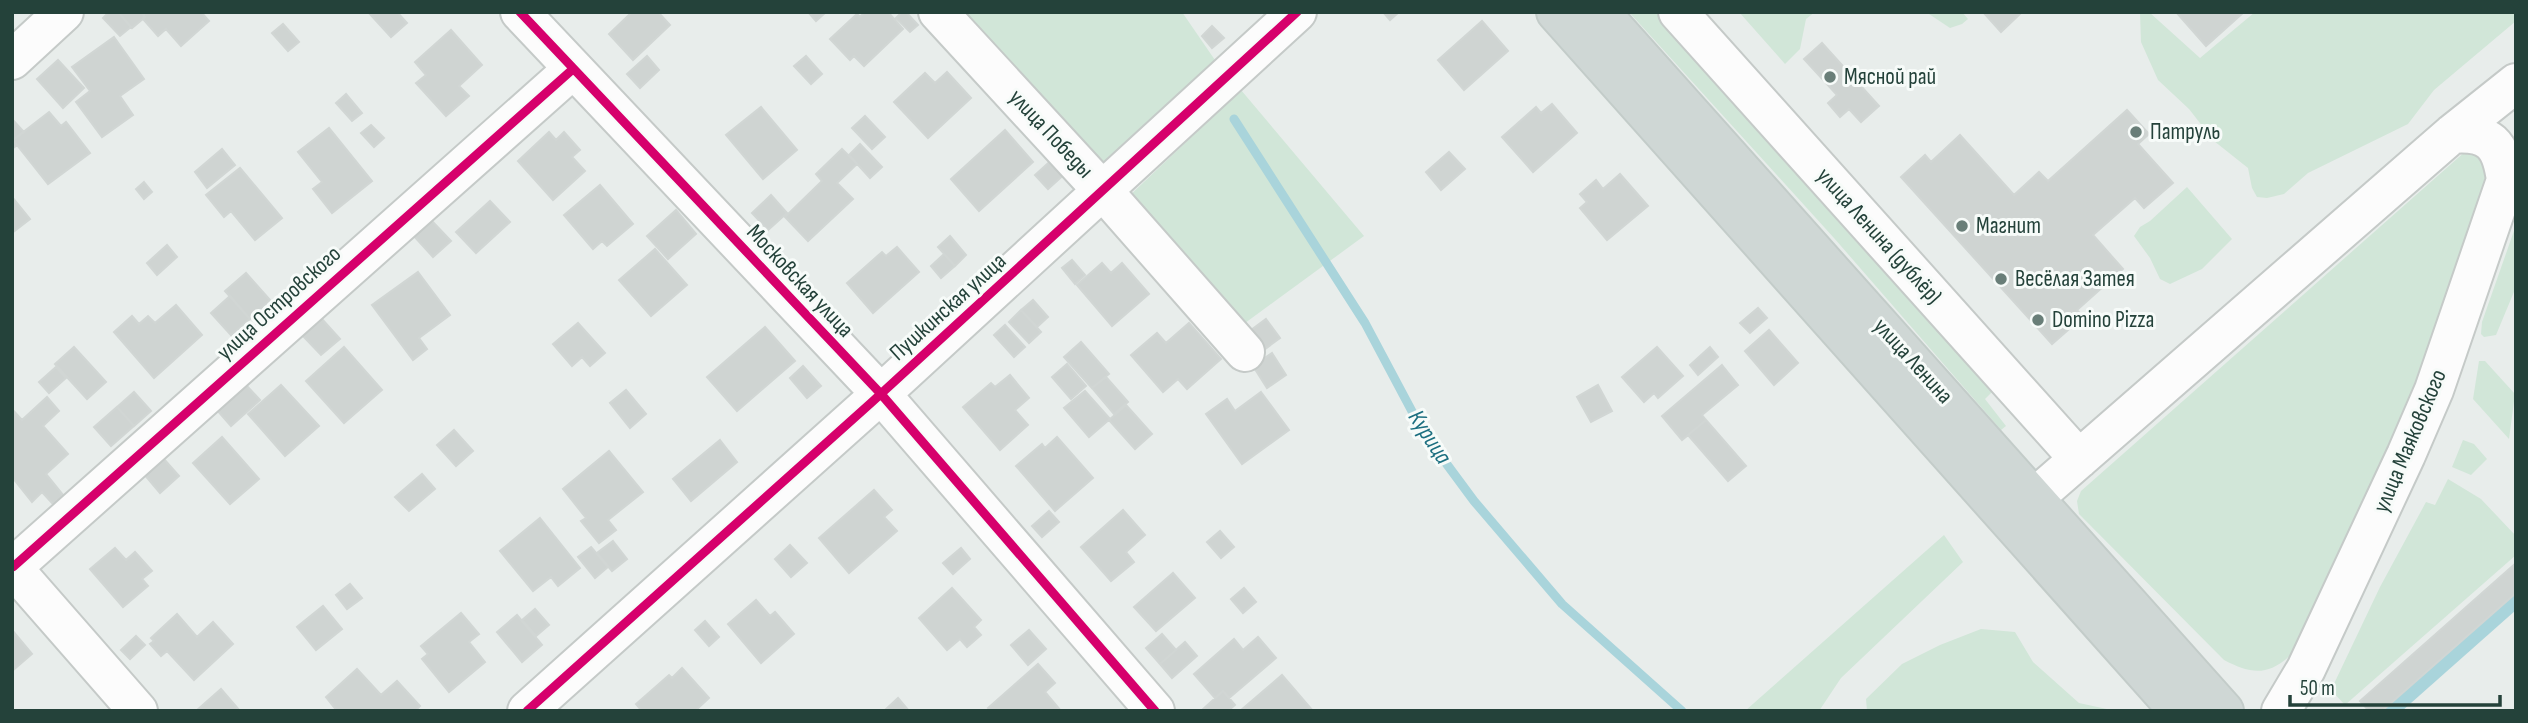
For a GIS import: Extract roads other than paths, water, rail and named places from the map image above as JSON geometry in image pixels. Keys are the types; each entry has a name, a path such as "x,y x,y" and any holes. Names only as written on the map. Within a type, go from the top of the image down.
{"main road":[{"name":"улица Ленина","path":"1556,12 2023,508 2224,711"},
{"name":"улица Ленина","path":"1601,12 2023,508 2179,711"}],"street":[{"path":"12,60 64,12"},
{"name":"Московская улица","path":"520,12 881,394 1155,711"},
{"name":"улица Победы","path":"938,12 1104,191 1245,352"},
{"name":"Пушкинская улица","path":"527,711 881,394 1297,12"},
{"name":"улица Ленина (дублёр)","path":"1678,12 2080,459"},
{"name":"улица Островского","path":"12,567 573,69"},
{"path":"2023,508 2452,134 2516,83"},
{"path":"2452,134 2470,133 2485,137 2495,146 2511,171"},
{"name":"улица Маяковского","path":"2281,711 2306,669 2411,445 2434,390 2511,171"},
{"path":"12,567 138,711"}],"water":[{"path":"2516,593 2516,610 2402,711 2382,711"}],"waterway":[{"name":"Курица","path":"1234,119 1365,323 1423,432 1474,501 1562,604 1682,711"}],"place":[{"name":"Мясной рай","path":"1830,77"},
{"name":"Патруль","path":"2136,132"},
{"name":"Магнит","path":"1962,226"},
{"name":"Весёлая Затея","path":"2001,279"},
{"name":"Domino Pizza","path":"2038,320"}]}
